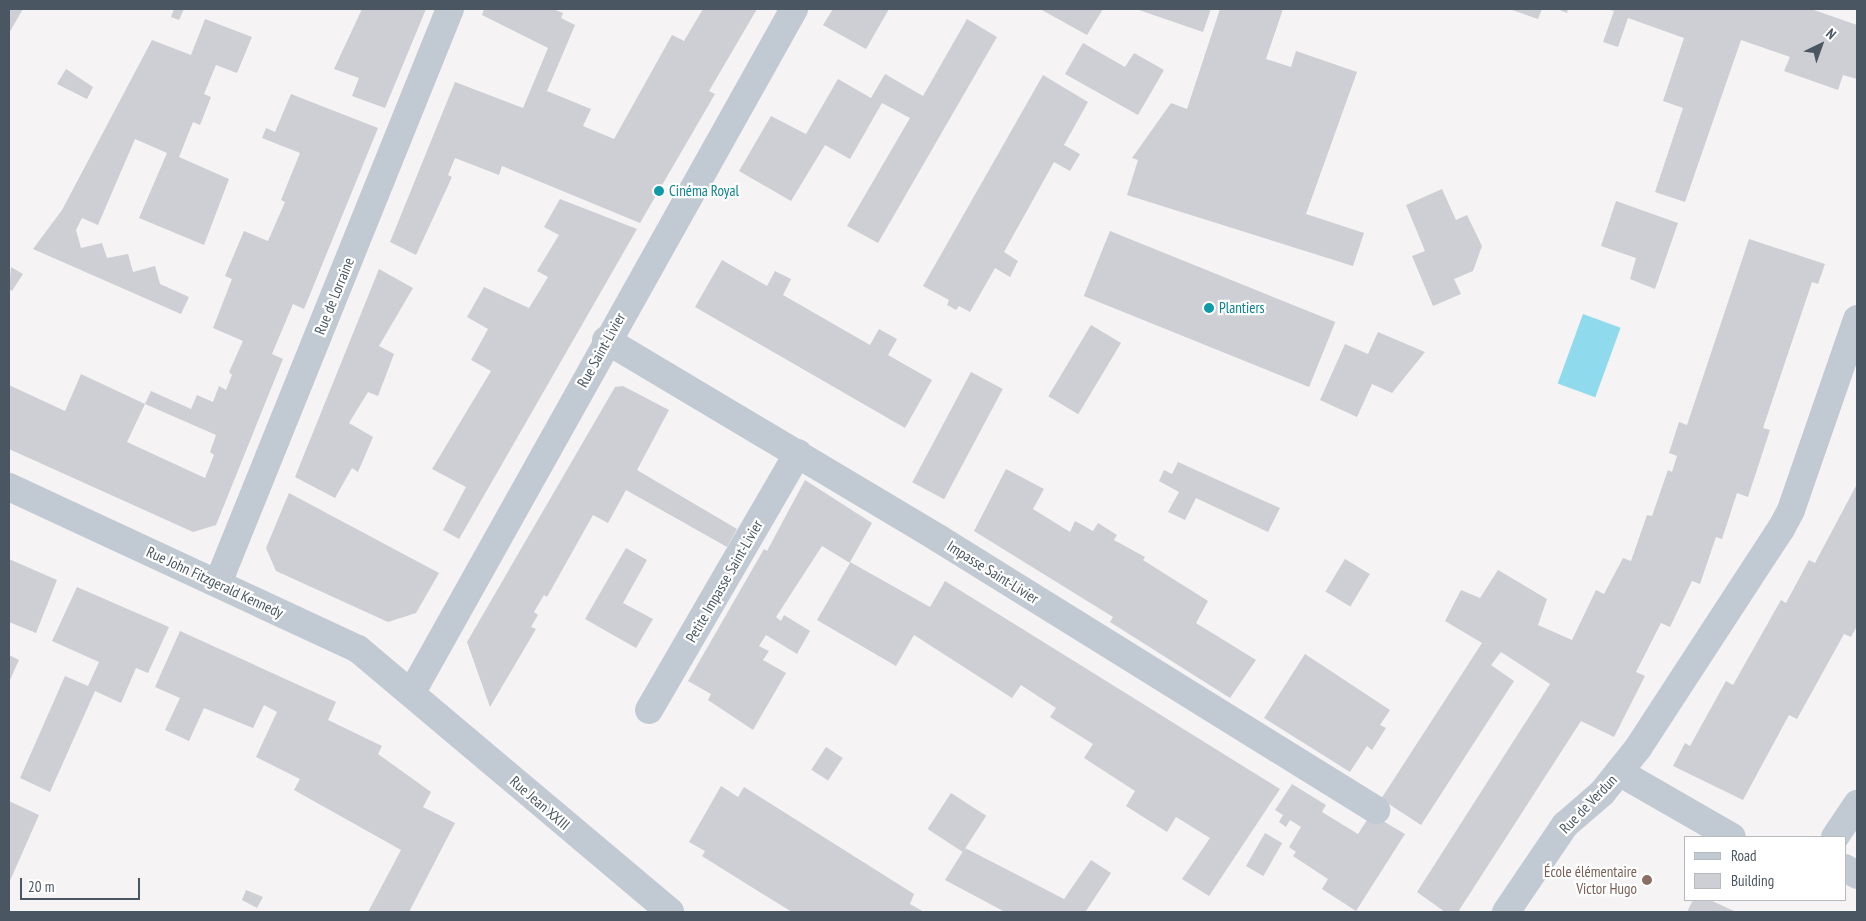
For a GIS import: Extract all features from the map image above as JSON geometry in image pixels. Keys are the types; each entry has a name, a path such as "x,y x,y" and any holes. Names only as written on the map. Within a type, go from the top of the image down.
{"street":[{"name":"Rue de Lorraine","path":"218,583 450,9"},
{"name":"Rue Saint-Livier","path":"412,692 606,340 794,9"},
{"name":"Rue de Verdun","path":"1506,912 1565,825 1602,793 1638,748 1751,578 1791,510 1857,319"},
{"name":"Impasse Saint-Livier","path":"606,340 798,453 1376,810"},
{"name":"Petite Impasse Saint-Livier","path":"649,710 798,453"},
{"name":"Rue John Fitzgerald Kennedy","path":"9,487 358,649 412,692"},
{"name":"Rue Jean XXIII","path":"412,692 670,912"},
{"path":"1619,772 1730,836"},
{"path":"1837,836 1857,804"},
{"path":"1846,869 1857,875"}],"water":[{"path":"1583,314 1621,328 1595,397 1558,384"}],"building":[{"path":"9,9 23,9 9,33"},
{"path":"174,9 184,9 179,20 171,17"},
{"path":"362,9 426,9 385,108 352,96 359,78 334,69"},
{"path":"484,9 553,9 563,13 561,18 575,25 547,91 591,109 583,126 614,139 672,35 684,41 703,9 757,9 709,91 715,94 640,223 502,166 499,175 455,158 448,175 452,177 416,255 390,242 455,82 523,108 548,48 482,15"},
{"path":"833,9 889,9 866,49 823,25"},
{"path":"1040,9 1103,9 1087,35"},
{"path":"1136,9 1211,9 1203,32"},
{"path":"1220,9 1283,9 1266,59 1291,67 1296,51 1357,72 1306,214 1364,233 1353,266 1127,195 1138,160 1132,158 1171,103 1187,109"},
{"path":"1509,9 1542,9 1538,19"},
{"path":"1557,9 1568,9 1567,13"},
{"path":"1607,9 1811,9 1857,25 1857,79 1843,75 1838,90 1784,71 1790,57 1741,40 1685,202 1655,192 1683,108 1663,101 1684,38 1628,18 1618,47 1603,42 1614,11"},
{"path":"205,19 252,37 237,73 216,65 204,94 211,97 200,125 193,122 179,157 229,179 204,245 139,218 167,153 135,139 98,225 82,218 76,230 81,248 102,243 107,258 128,254 133,272 155,266 160,284 189,297 181,314 33,249 62,210 152,40 191,55"},
{"path":"967,19 997,37 878,243 847,226 910,118 882,103 850,159 825,145 791,201 739,171 771,116 806,134 838,79 871,98 885,74 923,96"},
{"path":"1083,43 1125,67 1134,53 1164,70 1138,115 1065,74"},
{"path":"66,69 93,87 87,99 57,84"},
{"path":"1043,75 1088,102 1064,145 1080,154 1070,171 1054,162 1004,252 1018,261 1010,277 995,268 970,312 959,306 956,310 947,305 949,300 923,286"},
{"path":"291,94 378,128 304,309 293,304 272,354 283,359 216,525 193,532 9,449 9,385 65,411 81,374 145,404 151,391 191,409 197,395 213,402 219,386 226,390 232,375 229,372 243,341 213,328 232,279 225,276 244,231 268,241 285,202 281,200 300,153 262,138 266,128 275,132","holes":["145,404 216,435 210,452 214,455 205,478 127,442"]},
{"path":"1442,189 1456,220 1467,215 1482,246 1473,271 1454,279 1461,294 1433,306 1412,256 1425,251 1406,205"},
{"path":"560,199 637,229 459,539 443,530 466,487 432,469 491,371 471,360 488,329 467,317 484,287 529,308 548,277 537,271 559,235 544,227"},
{"path":"1616,201 1678,223 1655,289 1630,279 1636,258 1601,246"},
{"name":"Plantiers","path":"1110,231 1335,322 1309,387 1084,296"},
{"path":"1749,239 1825,264 1818,284 1812,282 1763,428 1770,430 1748,497 1737,493 1722,539 1716,537 1700,584 1692,581 1670,627 1661,623 1636,672 1645,676 1614,737 1581,721 1458,912 1445,912 1417,892 1550,684 1501,652 1491,665 1514,681 1421,825 1381,799 1482,643 1445,621 1461,590 1480,598 1498,570 1547,599 1538,625 1572,640 1596,590 1604,594 1623,558 1631,561 1647,515 1652,516 1668,470 1672,472 1677,456 1669,453 1679,422 1687,425"},
{"path":"722,260 767,286 775,271 791,279 783,295 870,345 879,329 897,339 888,355 932,380 905,428 695,307"},
{"path":"11,267 23,274 12,291 9,289"},
{"path":"379,269 413,288 379,346 394,354 378,396 368,392 349,423 373,437 358,472 352,468 335,498 295,477"},
{"path":"1091,325 1121,343 1078,414 1048,396"},
{"path":"1378,332 1425,352 1392,393 1372,384 1357,417 1320,400 1345,344 1368,354"},
{"path":"971,372 1003,389 944,499 912,482"},
{"path":"623,386 669,410 637,470 737,529 727,547 626,490 608,523 593,515 547,597 544,595 534,612 538,615 531,627 536,629 490,707 467,642 615,387"},
{"path":"1178,462 1280,508 1268,532 1196,498 1185,520 1168,512 1179,492 1159,481 1164,470 1172,474"},
{"path":"1006,469 1044,489 1033,509 1070,532 1075,521 1093,531 1098,523 1117,535 1114,540 1145,557 1143,560 1208,601 1196,623 1256,660 1230,698 1110,622 1113,617 974,531"},
{"path":"805,480 872,523 850,562 930,607 945,581 1280,789 1209,896 1182,879 1210,838 1176,817 1167,832 1126,806 1135,791 1084,758 1093,744 1050,717 1056,708 1021,685 1012,698 914,635 896,666 817,620 850,563 822,546 776,617 781,621 784,615 810,631 797,654 766,635 759,646 769,651 763,660 786,673 753,730 708,700 711,694 688,681 764,549 767,551"},
{"path":"1857,484 1857,626 1851,637 1844,634 1797,719 1789,715 1743,800 1673,766 1685,743 1690,746 1726,681 1733,685 1781,600 1786,603 1809,560 1815,563"},
{"path":"289,493 439,573 416,613 388,622 276,571 266,548"},
{"path":"626,548 647,560 623,603 653,619 636,648 585,619"},
{"path":"9,559 57,580 36,633 9,622"},
{"path":"1345,559 1370,574 1350,607 1325,592"},
{"path":"77,587 169,627 148,673 136,668 121,703 95,691 50,792 20,778 65,676 88,686 99,662 52,641"},
{"path":"180,631 336,702 328,720 382,746 378,754 431,792 423,807 455,823 409,912 368,912 401,850 294,790 300,779 256,757 277,712 264,705 253,728 204,708 189,741 165,730 180,698 155,687"},
{"path":"1305,654 1390,710 1380,725 1386,728 1372,750 1367,746 1350,772 1264,718"},
{"path":"9,655 19,660 9,682"},
{"path":"826,747 843,758 828,781 811,770"},
{"path":"1292,784 1326,805 1322,812 1358,834 1371,814 1405,834 1356,911 1322,889 1328,879 1293,856 1296,852 1289,847 1301,827 1290,820 1286,827 1279,822 1283,815 1275,810"},
{"path":"721,786 738,797 744,787 914,894 910,904 924,912 792,912 737,878 702,856 705,851 689,842"},
{"path":"951,793 986,816 963,852 928,829"},
{"path":"9,801 39,815 9,883"},
{"path":"1265,833 1282,843 1263,876 1246,866"},
{"path":"965,848 1064,899 1091,860 1111,873 1086,911 1089,912 1005,912 945,880"},
{"path":"246,890 263,897 257,908 242,900"},
{"path":"1692,901 1712,901 1736,912 1687,912"}],"place":[{"name":"Cinéma Royal","path":"659,191"},
{"name":"Plantiers","path":"1209,308"},
{"name":"École élémentaire Victor Hugo","path":"1647,880"}]}
